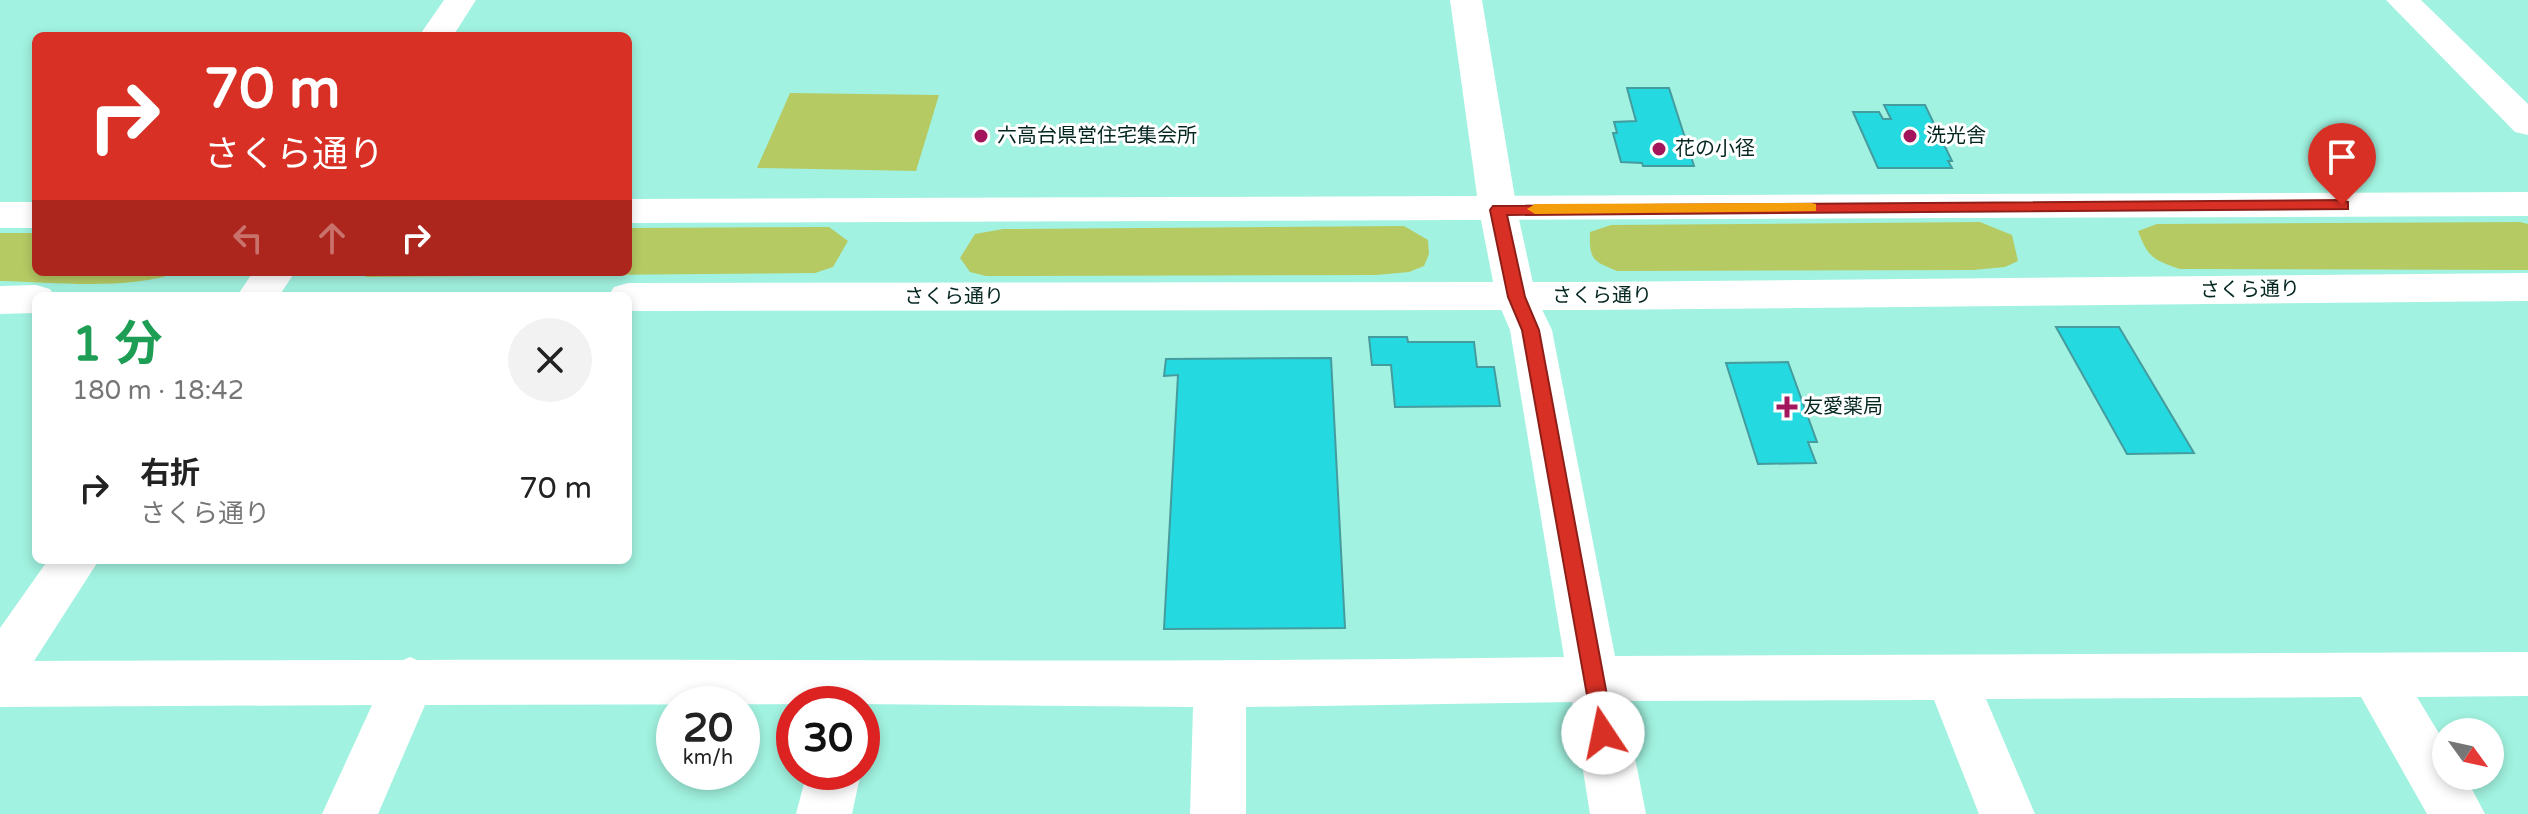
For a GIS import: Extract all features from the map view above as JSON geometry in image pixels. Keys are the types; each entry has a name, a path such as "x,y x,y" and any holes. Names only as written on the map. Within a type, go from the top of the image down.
{"street":[{"path":"439,32 460,0"},
{"path":"1466,0 1498,210 1516,297 1531,330 1618,814"},
{"path":"2402,0 2528,124"},
{"path":"632,211 2528,204"},
{"path":"0,215 32,215"},
{"name":"さくら通り","path":"632,297 1516,297 2528,287"},
{"path":"0,300 32,299"},
{"path":"0,670 72,564"},
{"path":"880,691 1592,679 2528,674"},
{"path":"2376,675 2457,814"},
{"path":"1951,677 2007,814"},
{"path":"350,814 410,680"},
{"path":"0,684 410,680 776,690"},
{"path":"1218,814 1220,685"},
{"path":"824,814 830,790"}],"green space":[{"path":"790,93 939,95 916,171 757,168"},
{"path":"1980,222 2012,235 2018,261 2005,267 1973,270 1617,271 1594,258 1590,241 1590,232 1611,225"},
{"path":"2157,224 2528,224 2528,270 2180,269 2153,257 2138,231"},
{"path":"1404,226 1428,240 1429,254 1424,266 1409,272 1376,275 986,276 970,272 960,258 975,234 1003,229"},
{"path":"829,227 848,241 833,267 815,273 632,275 632,228"},
{"path":"0,233 32,233 32,276 166,276 114,283 0,281"},
{"path":"365,276 478,276 366,277"}],"building":[{"path":"1627,88 1669,88 1694,166 1643,166 1642,163 1621,162 1613,133 1617,133 1614,122 1636,121"},
{"path":"1884,105 1925,105 1952,161 1948,161 1952,168 1878,168 1853,112 1879,112 1883,119 1891,119"},
{"path":"2056,327 2119,327 2194,453 2127,454"},
{"path":"1369,337 1407,337 1408,342 1474,342 1477,367 1494,367 1500,406 1395,407 1391,365 1372,365"},
{"path":"1331,358 1345,628 1164,629 1178,375 1164,376 1166,359"},
{"path":"1788,362 1817,442 1808,442 1816,463 1758,464 1726,363"}],"slow traffic":[{"path":"1535,209 1811,208"}],"place":[{"name":"六高台県営住宅集会所","path":"981,136"},
{"name":"洗光舎","path":"1910,136"},
{"name":"花の小径","path":"1659,149"},
{"name":"友愛薬局","path":"1787,407"}],"route":[{"path":"1603,733 1531,330 1516,297 1498,210 2342,205"}]}
